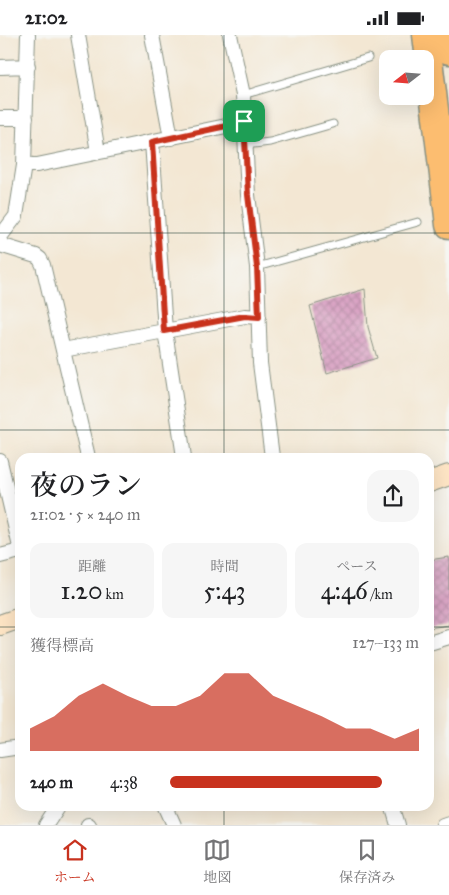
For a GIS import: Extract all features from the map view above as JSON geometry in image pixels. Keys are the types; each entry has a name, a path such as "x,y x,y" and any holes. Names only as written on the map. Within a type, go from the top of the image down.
{"highway":[{"path":"426,35 449,225"},
{"path":"447,35 449,51"}],"street":[{"path":"0,237 6,221 16,216 24,165 28,35"},
{"path":"78,35 98,153"},
{"path":"152,35 170,138"},
{"path":"230,35 243,95 248,195 257,267 260,363 271,453"},
{"path":"0,67 28,66"},
{"path":"0,118 26,118"},
{"path":"24,165 37,165 98,153 244,121"},
{"path":"152,142 164,331 183,453"},
{"path":"0,245 36,256 40,259 49,288 87,453"},
{"path":"63,350 245,316 259,317"},
{"path":"0,461 15,526"},
{"path":"434,480 449,475"},
{"path":"0,556 15,552"},
{"path":"0,625 15,620"},
{"path":"434,642 449,638"},
{"path":"0,750 15,748"},
{"path":"46,825 55,811"},
{"path":"168,811 174,825"},
{"path":"394,811 398,825"},
{"path":"443,825 449,823"}],"lane":[{"path":"243,95 368,58"},
{"path":"245,145 270,142 333,124"},
{"path":"257,267 418,222"}],"building":[{"path":"365,289 368,327 377,358 327,373 310,306"},
{"path":"449,557 449,625 434,627 434,559"}],"route":[{"path":"244,121 248,195 257,267 259,317 245,316 164,331 152,142 244,121"}]}
